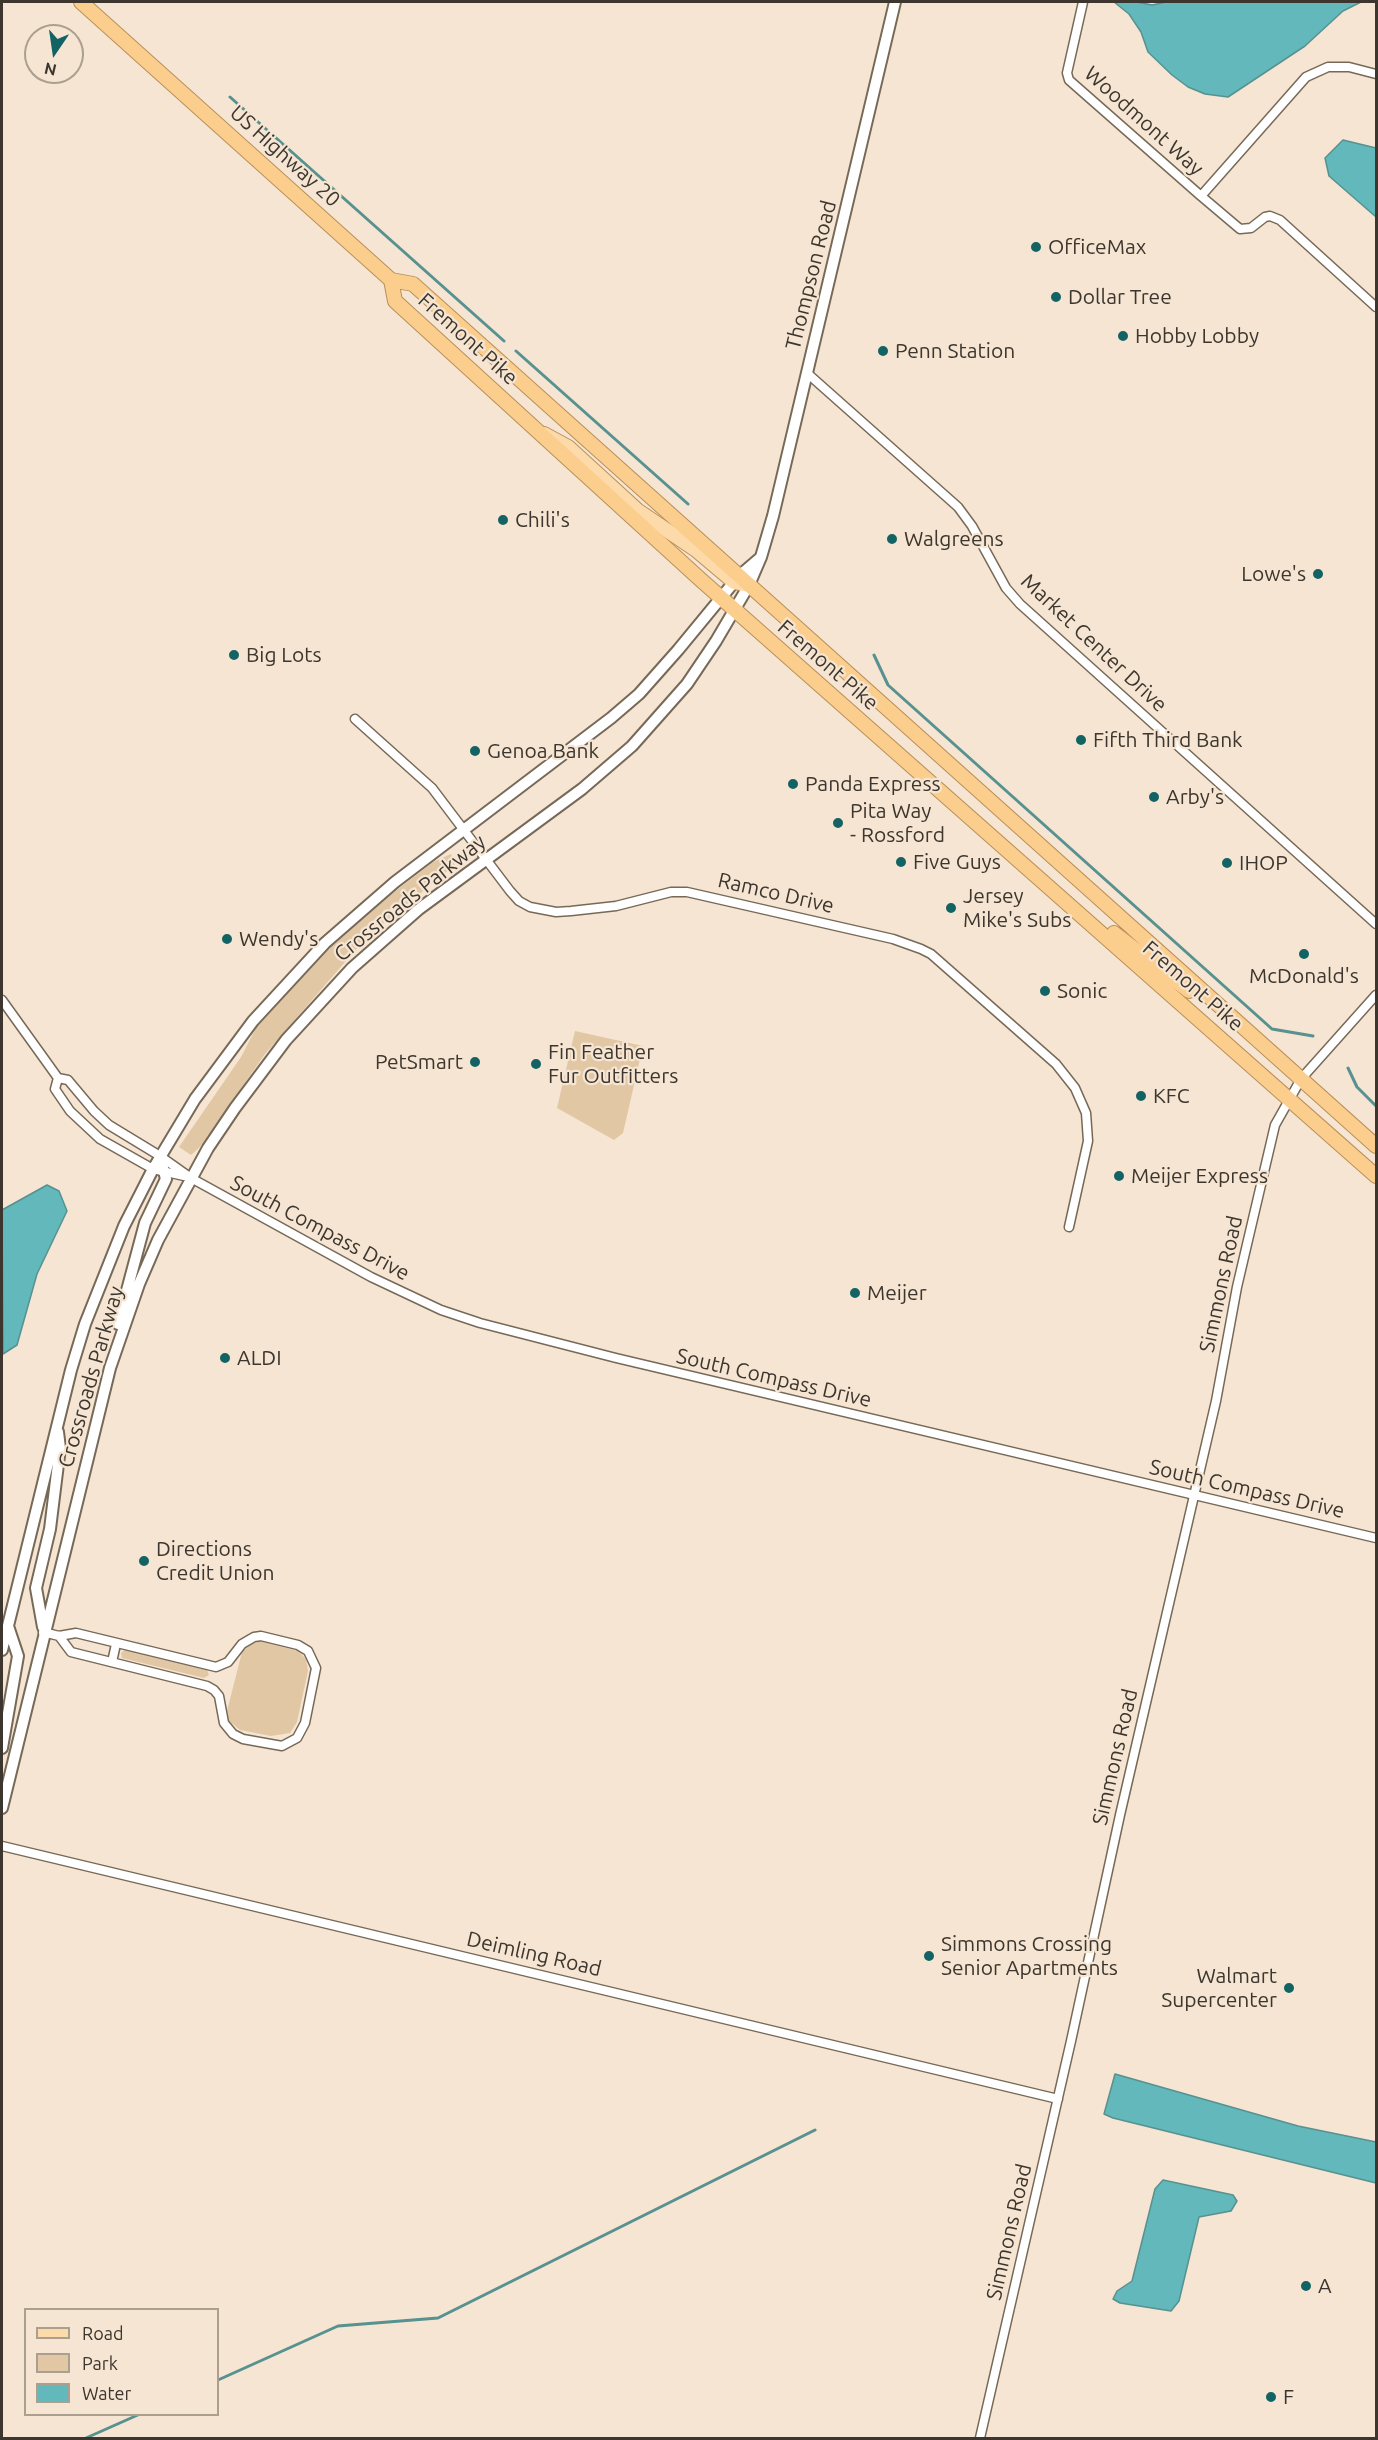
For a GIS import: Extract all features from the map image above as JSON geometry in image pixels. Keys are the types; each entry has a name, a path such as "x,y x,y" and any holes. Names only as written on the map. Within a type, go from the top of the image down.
{"highway":[{"name":"US Highway 20","path":"81,2 391,280"},
{"name":"Fremont Pike","path":"1377,1146 1295,1089 1069,905 721,598 395,301 391,280 413,284 740,581 1295,1089 1377,1176"},
{"path":"1069,905 1100,923 1179,982 1264,1057 1295,1089"}],"main road":[{"path":"535,428 568,447 638,510 740,581"}],"street":[{"name":"Thompson Road","path":"721,598 761,557 773,516 895,2"},
{"name":"Woodmont Way","path":"1083,2 1067,73 1069,80 1201,196"},
{"path":"1377,74 1349,67 1328,67 1306,77 1201,196 1240,229 1251,228 1265,217 1275,217 1280,220 1377,307"},
{"name":"Market Center Drive","path":"807,373 958,507 972,526 1006,588 1020,604 1377,924"},
{"name":"Thompson Road","path":"735,610 740,581"},
{"name":"Crossroads Parkway","path":"2,1650 70,1370 101,1278 124,1226 159,1170 160,1156 195,1099 223,1059 285,984 361,910 639,694 721,598"},
{"name":"Crossroads Parkway","path":"2,1808 110,1368 139,1284 158,1240 190,1178 234,1108 286,1040 318,1003 388,935 485,859 582,789 633,746 687,684 735,610"},
{"name":"Ramco Drive","path":"355,719 432,788 519,901 542,910 571,911 616,906 670,892 687,892 893,939 931,954 1056,1064 1075,1088 1086,1113 1088,1141 1069,1227"},
{"name":"Simmons Road","path":"980,2439 1120,1815 1216,1401 1237,1287 1275,1125 1295,1089 1377,995"},
{"name":"South Compass Drive","path":"2,1000 58,1078 68,1080 109,1125 160,1156 190,1178 405,1295 480,1323 806,1404 1377,1538"},
{"name":"South Compass Drive","path":"58,1078 55,1089 70,1111 85,1126 109,1144 159,1170 190,1178"},
{"path":"110,1368 122,1303 145,1223 166,1179 159,1170"},
{"path":"57,1423 60,1448 51,1529 36,1588 44,1632 59,1636 76,1633 216,1667 228,1662 242,1644 254,1637 261,1636 298,1645 308,1651 316,1668 305,1723 297,1738 282,1746 243,1739 233,1734 224,1723 219,1696 207,1686 71,1652 59,1636"},
{"path":"2,1748 18,1656 8,1624"},
{"path":"112,1662 116,1644"},
{"name":"Deimling Road","path":"2,1846 1058,2099"}],"green space":[{"path":"451,854 455,865 366,938 265,1054 200,1147 191,1155 179,1147 241,1057 256,1028 329,948 389,896 433,862"},
{"path":"575,1031 643,1046 623,1133 614,1140 557,1108"},
{"path":"260,1641 298,1651 306,1659 308,1671 297,1722 290,1733 271,1736 240,1730 228,1720 227,1711 242,1652 250,1645"},
{"path":"125,1650 207,1670 209,1675 204,1678 122,1658 121,1653"}],"water":[{"path":"1114,2 1137,2 1152,5 1166,2 1361,2 1343,11 1305,46 1228,97 1205,94 1188,87 1172,75 1148,52 1141,32 1129,14"},
{"path":"1343,140 1376,148 1376,217 1329,176 1325,158"},
{"path":"47,1185 59,1191 67,1211 37,1274 17,1345 3,1354 2,1210"},
{"path":"1115,2074 1298,2126 1376,2142 1376,2183 1113,2118 1104,2114"},
{"path":"1163,2180 1233,2195 1237,2201 1231,2211 1199,2217 1179,2301 1171,2311 1120,2303 1113,2299 1117,2291 1132,2281 1155,2189"}],"waterway":[{"path":"230,97 504,341"},
{"path":"516,351 688,504"},
{"path":"874,655 888,685 1272,1029 1313,1036"},
{"path":"1348,1068 1357,1087 1376,1106"},
{"path":"219,2380 338,2326 438,2318 815,2130"},
{"path":"86,2438 136,2416"}],"place":[{"name":"OfficeMax","path":"1036,247"},
{"name":"Dollar Tree","path":"1056,297"},
{"name":"Hobby Lobby","path":"1123,336"},
{"name":"Penn Station","path":"883,351"},
{"name":"Chili's","path":"503,520"},
{"name":"Walgreens","path":"892,539"},
{"name":"Lowe's","path":"1318,574"},
{"name":"Big Lots","path":"234,655"},
{"name":"Fifth Third Bank","path":"1081,740"},
{"name":"Genoa Bank","path":"475,751"},
{"name":"Panda Express","path":"793,784"},
{"name":"Arby's","path":"1154,797"},
{"name":"Pita Way - Rossford","path":"838,823"},
{"name":"Five Guys","path":"901,862"},
{"name":"IHOP","path":"1227,863"},
{"name":"Jersey Mike's Subs","path":"951,908"},
{"name":"Wendy's","path":"227,939"},
{"name":"McDonald's","path":"1304,954"},
{"name":"Sonic","path":"1045,991"},
{"name":"PetSmart","path":"475,1062"},
{"name":"Fin Feather Fur Outfitters","path":"536,1064"},
{"name":"KFC","path":"1141,1096"},
{"name":"Meijer Express","path":"1119,1176"},
{"name":"Meijer","path":"855,1293"},
{"name":"ALDI","path":"225,1358"},
{"name":"Directions Credit Union","path":"144,1561"},
{"name":"Simmons Crossing Senior Apartments","path":"929,1956"},
{"name":"Walmart Supercenter","path":"1289,1988"},
{"name":"A","path":"1306,2286"},
{"name":"F","path":"1271,2397"}]}
